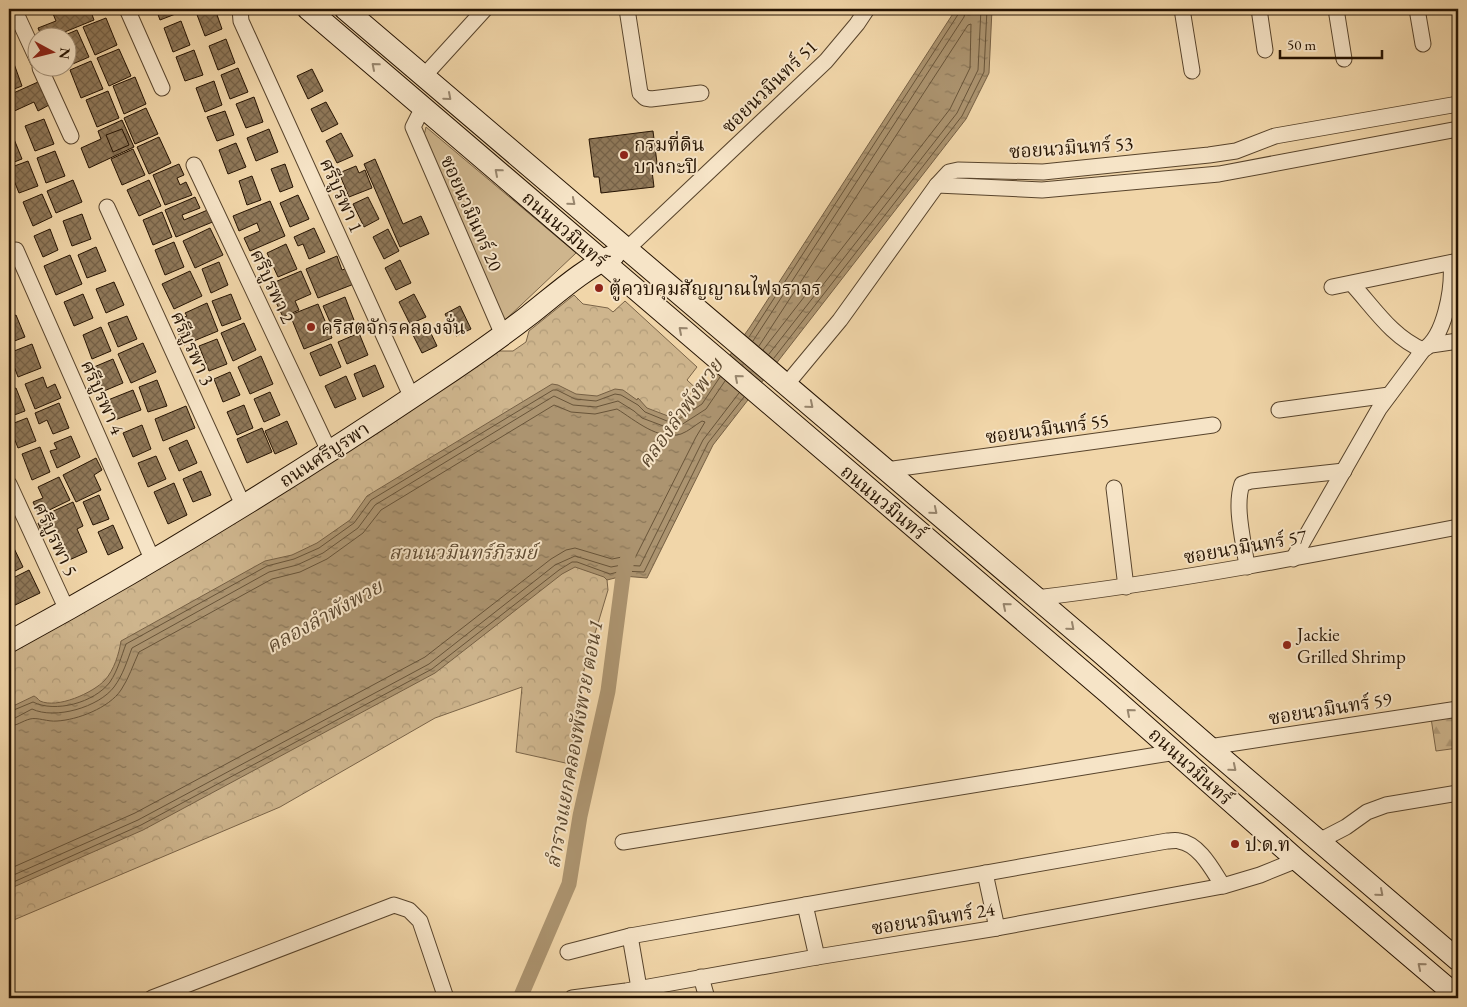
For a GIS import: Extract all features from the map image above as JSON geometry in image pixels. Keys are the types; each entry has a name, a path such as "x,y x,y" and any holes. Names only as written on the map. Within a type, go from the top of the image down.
{"main road":[{"name":"ถนนนวมินทร์","path":"308,9 1050,643 1297,860 1458,997"},
{"name":"ถนนนวมินทร์","path":"345,9 628,248 1458,960"},
{"name":"ถนนศรีบูรพา","path":"9,642 154,561 243,506 412,398 504,335 602,260 628,248"},
{"path":"1297,860 1319,841"}],"street":[{"path":"14,9 28,39"},
{"path":"128,9 162,88"},
{"name":"ศรีบูรพา 1","path":"240,9 241,21 412,398"},
{"path":"424,76 485,9"},
{"path":"627,9 640,93 645,98 651,99 701,93"},
{"name":"ซอยนวมินทร์ 51","path":"628,248 826,61 867,9"},
{"path":"1182,9 1192,71"},
{"path":"1259,9 1265,50"},
{"path":"1336,9 1344,59"},
{"path":"1417,9 1423,44"},
{"path":"45,78 71,136"},
{"name":"ซอยนวมินทร์ 53","path":"779,379 840,320 937,185 950,172 958,170 1044,172 1209,155 1236,150 1275,136 1458,104"},
{"name":"ซอยนวมินทร์ 20","path":"425,109 418,116 413,127 504,335"},
{"path":"937,185 1042,190 1219,174 1458,129"},
{"name":"ศรีบูรพา 2","path":"194,165 329,451"},
{"name":"ศรีบูรพา 3","path":"107,207 243,506"},
{"name":"ศรีบูรพา 4","path":"16,250 154,561"},
{"path":"1293,559 1389,395 1427,348 1442,322 1451,291 1454,262 1332,287"},
{"path":"1352,284 1404,340 1427,348 1458,341"},
{"path":"1279,410 1389,395"},
{"name":"ซอยนวมินทร์ 55","path":"886,470 1213,425"},
{"path":"1247,567 1239,504 1239,492 1242,484 1251,481 1344,471"},
{"name":"ศรีบูรพา 5","path":"9,484 67,610"},
{"path":"1114,488 1126,587"},
{"name":"ซอยนวมินทร์ 57","path":"1036,598 1126,587 1247,567 1458,527"},
{"name":"ซอยนวมินทร์ 59","path":"1208,747 1458,709"},
{"path":"623,842 1176,752"},
{"path":"1319,841 1346,827 1367,812 1386,805 1458,793"},
{"path":"568,952 630,936 1167,841 1181,841 1194,849 1206,860 1223,886"},
{"name":"ซอยนวมินทร์ 24","path":"572,998 631,992 701,977 997,928 1223,886 1260,875 1297,860"},
{"path":"984,873 997,928"},
{"path":"152,998 394,905 409,910 420,921 446,998"},
{"path":"805,905 817,957"},
{"path":"630,936 631,992"},
{"path":"701,977 707,998"}],"green space":[{"path":"426,127 576,253 503,322 423,140"},
{"name":"สวนนวมินทร์ภิรมย์","path":"574,295 583,304 608,308 613,312 625,301 697,367 687,380 702,394 698,400 676,416 607,580 608,590 584,670 570,764 516,752 522,687 435,718 280,807 9,922 9,651 225,527 378,433 499,351 513,351 526,342 529,331"},
{"path":"1458,713 1458,748 1436,751 1431,718"}],"water":[{"name":"สวนนวมินทร์ภิรมย์","path":"956,9 992,9 989,73 966,119 713,445 647,578 623,576 607,580 604,577 575,567 562,574 435,673 143,830 9,889 9,708 34,696 40,701 56,703 92,690 105,680 111,672 121,641 265,561 292,555 317,543 350,520 367,496 552,384 576,394 597,396 615,389 623,390 637,400 638,398 647,408 668,416 676,416 698,400 750,327"}],"building":[{"path":"51,9 90,9 94,20 74,28 38,28 56,21"},
{"path":"156,9 176,9 178,13 160,20"},
{"path":"204,9 215,9 222,29 205,36 196,12"},
{"path":"106,18 117,45 95,55 83,27"},
{"path":"181,21 190,45 173,52 164,28"},
{"path":"78,32 89,57 78,62"},
{"path":"226,39 235,63 218,70 209,46"},
{"path":"119,49 131,76 109,86 97,58"},
{"path":"194,50 203,75 185,81 176,57"},
{"path":"13,61 22,86 9,91 9,62"},
{"path":"91,61 103,89 81,98 73,78 78,78 78,67"},
{"path":"238,68 248,92 230,99 221,75"},
{"path":"312,69 323,91 308,99 297,76"},
{"path":"135,77 146,104 124,114 113,86"},
{"path":"214,81 222,105 205,112 196,88"},
{"path":"38,82 49,105 38,111 34,102 10,113 9,95"},
{"path":"108,91 119,118 97,127 86,100"},
{"path":"254,97 263,122 246,128 236,104"},
{"path":"326,102 338,124 322,132 311,109"},
{"path":"146,108 158,134 135,144 124,118"},
{"path":"225,111 234,135 217,141 207,117"},
{"path":"44,119 54,144 35,151 25,126"},
{"path":"122,120 134,147 89,168 81,148 101,139 98,131"},
{"path":"122,129 129,145 113,152 106,135"},
{"path":"269,129 278,152 256,161 247,138"},
{"name":"กรมที่ดิน บางกะปิ","path":"653,131 658,171 652,171 654,187 601,193 599,177 594,177 589,139"},
{"path":"341,133 353,156 337,163 326,141"},
{"path":"12,134 22,159 9,164 9,136"},
{"path":"159,137 171,163 149,174 137,147"},
{"path":"236,143 246,167 228,174 219,150"},
{"path":"133,149 145,175 122,185 111,159"},
{"path":"55,151 65,176 46,183 37,158"},
{"path":"375,159 403,224 421,216 429,234 400,247 364,164"},
{"path":"28,161 38,186 19,193 9,168"},
{"path":"179,164 184,175 177,178 180,185 186,182 192,195 165,205 153,175"},
{"path":"285,164 293,187 280,192 271,169"},
{"path":"356,166 359,173 365,170 372,188 349,197 339,173"},
{"path":"252,176 261,200 247,205 239,181"},
{"path":"73,180 82,202 56,213 47,191"},
{"path":"149,180 161,206 139,216 127,190"},
{"path":"42,194 52,217 33,226 23,202"},
{"path":"298,195 309,219 290,227 280,203"},
{"path":"195,197 200,208 182,215 184,220 210,209 215,221 176,237 165,210"},
{"path":"368,197 379,219 364,227 353,204"},
{"path":"270,201 285,236 250,251 244,238 260,231 257,223 239,231 233,216"},
{"path":"162,212 172,237 153,245 143,220"},
{"path":"82,214 91,239 72,246 63,221"},
{"path":"210,228 223,255 195,268 183,241"},
{"path":"314,228 325,252 309,259 303,244 298,246 294,237"},
{"path":"50,229 58,250 43,257 34,236"},
{"path":"388,229 399,251 384,259 373,237"},
{"path":"174,242 184,267 165,275 155,250"},
{"path":"286,244 297,269 278,277 267,253"},
{"path":"96,247 106,271 87,278 78,255"},
{"path":"70,255 82,284 56,295 44,266"},
{"path":"337,256 342,270 348,268 354,284 318,298 306,269"},
{"path":"400,260 411,283 396,290 385,268"},
{"path":"219,262 228,285 211,293 202,269"},
{"path":"190,271 202,296 174,309 162,284"},
{"path":"301,271 311,294 295,301 299,310 283,317 274,298 280,295 275,282"},
{"path":"114,282 124,305 106,313 96,289"},
{"path":"83,294 93,318 74,326 64,302"},
{"path":"231,294 241,319 222,326 212,301"},
{"path":"414,294 426,317 410,324 399,302"},
{"path":"345,297 354,320 333,329 323,306"},
{"path":"207,303 218,331 184,345 177,330 183,327 180,319 187,316 185,313"},
{"name":"คริสตจักรคลองจั่น","path":"318,304 332,338 304,349 290,315"},
{"path":"460,306 471,329 456,336 445,314"},
{"path":"16,315 25,337 9,343 9,318"},
{"path":"127,316 137,339 118,347 108,323"},
{"path":"244,323 256,350 233,361 221,333"},
{"path":"426,323 437,346 422,353 411,331"},
{"path":"101,327 111,351 92,359 83,335"},
{"path":"359,333 368,355 347,364 338,342"},
{"path":"217,339 227,364 209,371 199,346"},
{"path":"143,343 156,372 131,383 118,354"},
{"path":"32,344 41,368 18,377 9,353"},
{"path":"331,344 341,367 320,376 310,353"},
{"path":"261,356 273,384 250,394 238,367"},
{"path":"113,359 123,383 104,391 94,367"},
{"path":"375,365 384,387 363,397 354,374"},
{"path":"230,372 240,395 223,402 214,379"},
{"path":"346,376 356,399 335,408 325,386"},
{"path":"43,377 47,388 55,384 61,398 35,409 25,384"},
{"path":"157,380 167,406 148,412 139,387"},
{"path":"16,388 25,411 9,417 9,390"},
{"path":"133,390 141,410 115,420 108,400"},
{"path":"270,392 280,415 264,422 254,399"},
{"path":"59,403 69,428 53,434 47,420 39,424 35,413"},
{"path":"244,405 253,428 237,435 227,412"},
{"path":"186,406 195,428 163,441 155,419"},
{"path":"27,418 36,441 18,448 9,425"},
{"path":"287,421 297,444 275,454 265,431"},
{"path":"142,425 151,449 133,457 123,433"},
{"path":"262,428 272,452 247,463 237,439"},
{"path":"71,436 80,457 57,468 50,451 57,449 54,443"},
{"path":"187,440 197,463 179,471 169,448"},
{"path":"40,447 50,472 32,480 22,454"},
{"path":"156,456 166,479 148,487 138,463"},
{"path":"96,458 102,470 94,475 101,490 76,502 63,475"},
{"path":"201,471 211,495 193,502 183,479"},
{"path":"59,477 70,500 39,515 33,502 43,498 38,487"},
{"path":"174,483 187,515 168,524 154,492"},
{"path":"99,495 109,519 93,525 83,502"},
{"path":"73,502 83,526 77,529 87,552 67,561 53,528 42,533 38,523 47,519 45,515"},
{"path":"113,525 123,548 108,555 98,532"},
{"path":"11,542 23,567 9,574 9,543"},
{"path":"29,570 40,593 11,607 9,602 9,580"}],"waterway":[{"name":"ลำรางแยกคลองพังพวย ตอน 1","path":"520,998 569,884 580,816 608,691 623,576 628,557"}],"place":[{"name":"กรมที่ดิน บางกะปิ","path":"624,155"},
{"name":"ตู้ควบคุมสัญญาณไฟจราจร","path":"599,288"},
{"name":"คริสตจักรคลองจั่น","path":"311,327"},
{"name":"Jackie Grilled Shrimp","path":"1287,645"},
{"name":"ป.ด.ท","path":"1235,844"}],"water label":[{"name":"คลองลำพังพวย","path":"680,413"},
{"name":"คลองลำพังพวย","path":"324,616"}]}
